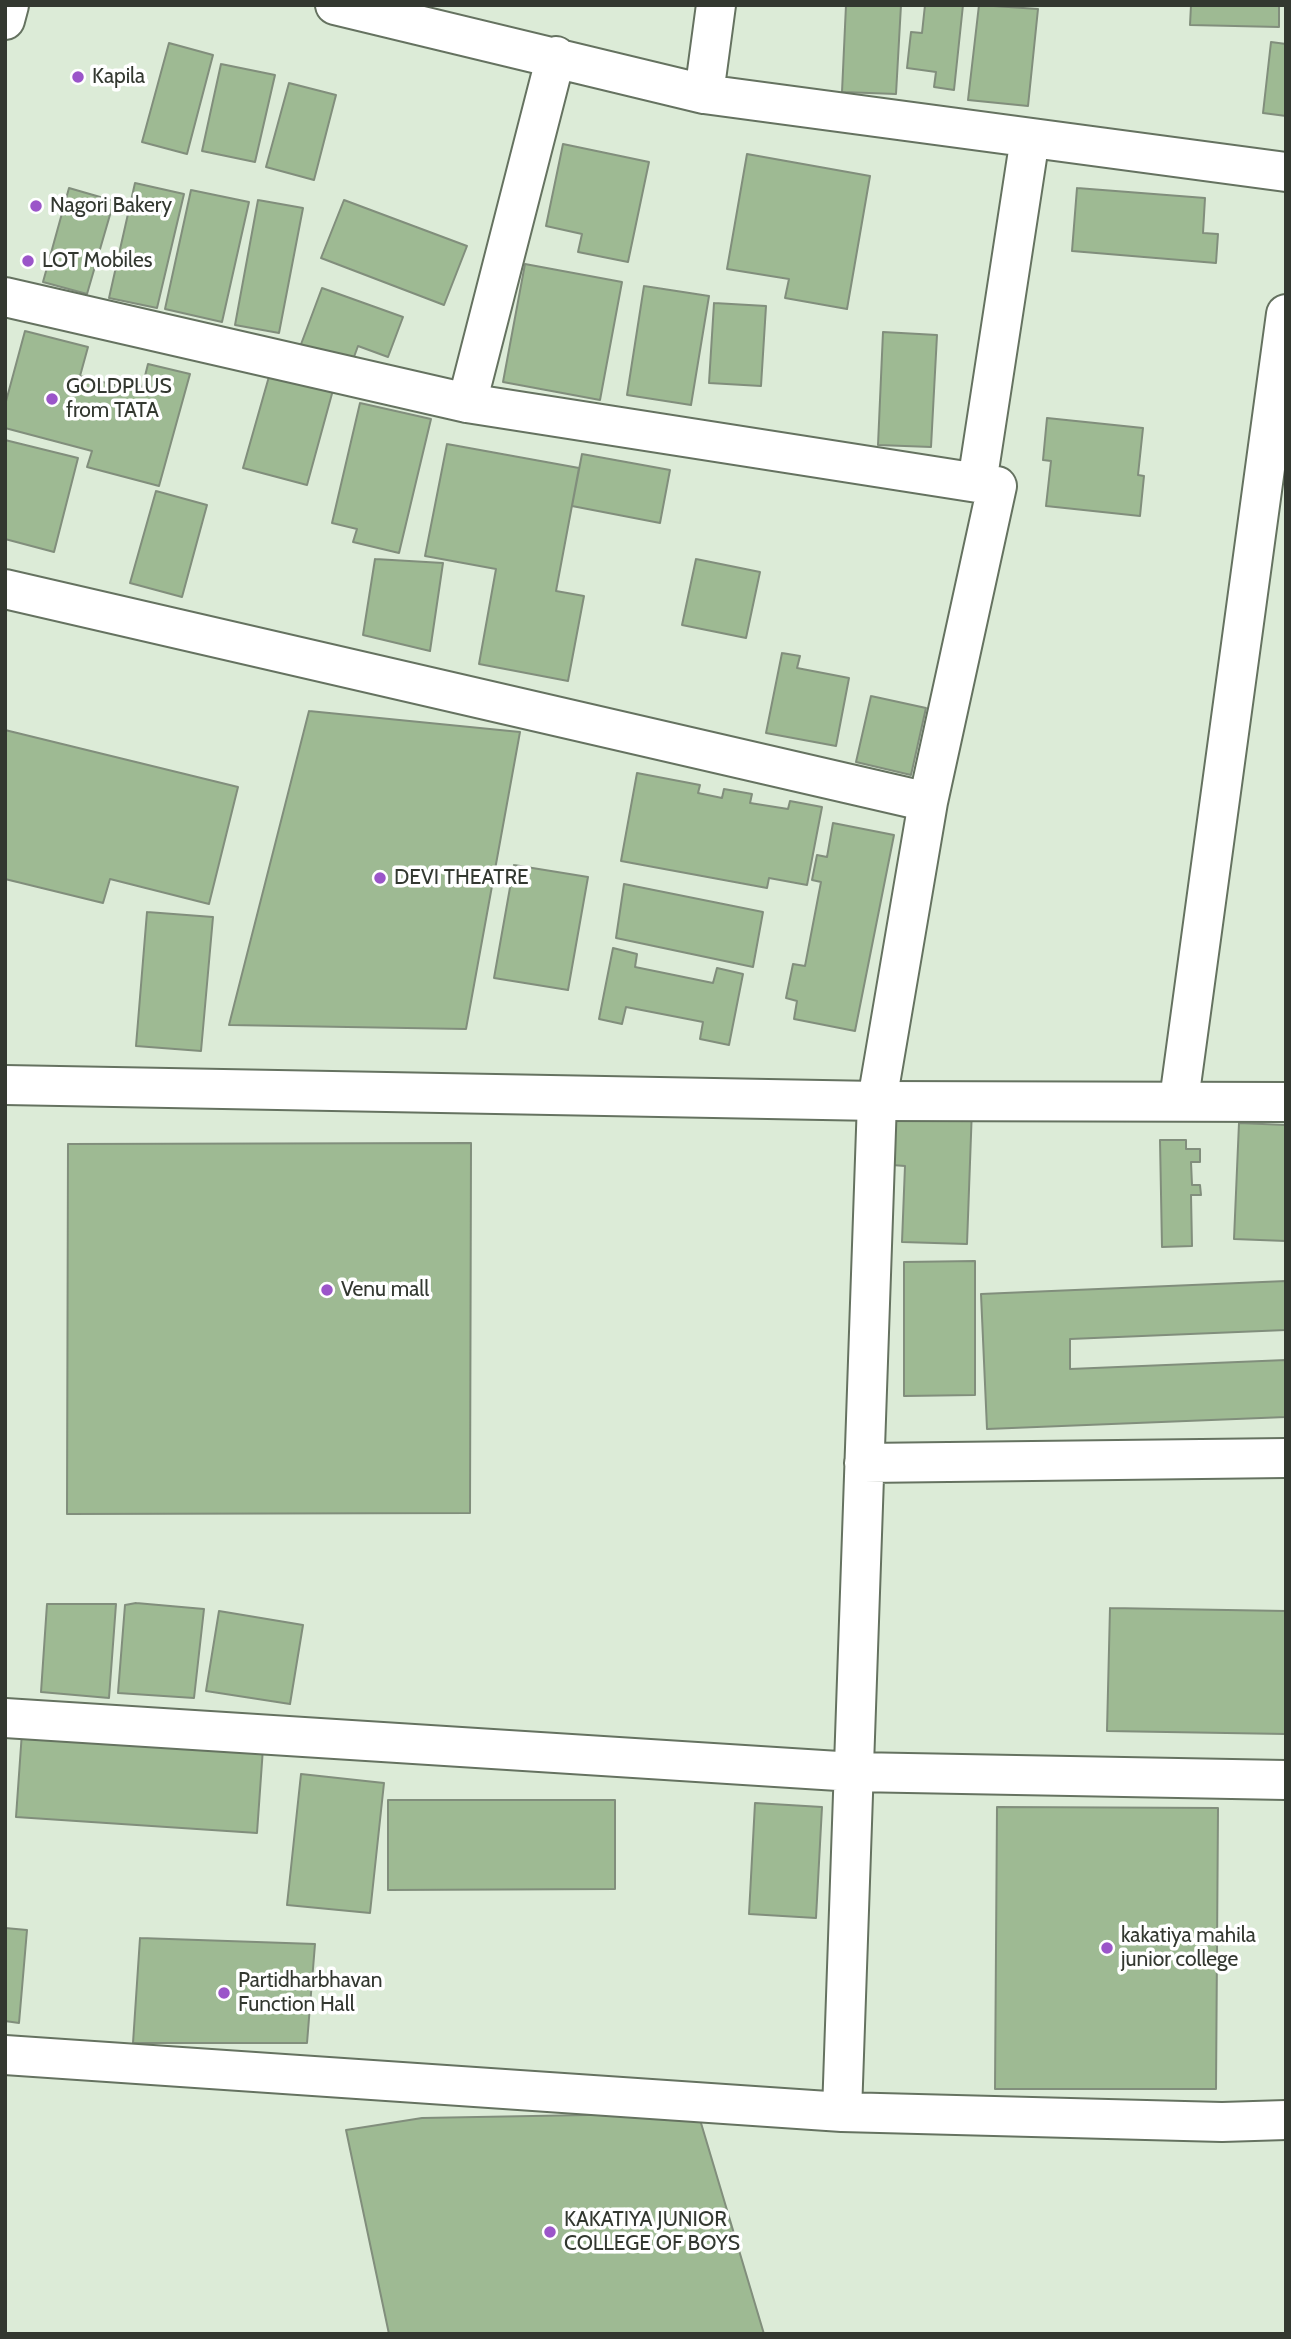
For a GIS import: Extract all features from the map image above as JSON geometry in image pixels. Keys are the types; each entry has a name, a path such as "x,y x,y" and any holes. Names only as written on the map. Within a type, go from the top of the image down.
{"street":[{"path":"5,20 9,5"},
{"path":"335,5 556,56 704,94 1286,172"},
{"path":"704,94 716,5"},
{"path":"467,403 556,56"},
{"path":"977,482 1030,138"},
{"path":"5,297 467,403 997,486 928,802 877,1101 842,2112"},
{"path":"1179,1100 1286,314"},
{"path":"5,589 928,802"},
{"path":"5,1085 877,1101 1286,1102"},
{"path":"864,1463 1286,1458"},
{"path":"5,1718 854,1772 1286,1780"},
{"path":"5,2055 842,2112 1222,2122 1286,2120"}],"building":[{"path":"846,5 901,5 896,94 842,92"},
{"path":"925,5 963,5 954,90 934,87 936,72 907,68 911,32 922,33"},
{"path":"979,5 1038,9 1028,106 968,100"},
{"path":"1191,5 1279,5 1279,27 1190,25"},
{"path":"1271,42 1286,44 1286,116 1263,113"},
{"path":"169,43 213,55 187,154 142,142"},
{"path":"221,64 275,75 255,162 202,151"},
{"path":"289,83 336,95 314,180 266,167"},
{"path":"563,144 649,162 628,262 578,252 582,234 546,226"},
{"path":"747,154 870,176 847,309 785,298 789,279 727,269"},
{"path":"135,183 184,194 157,308 109,298"},
{"path":"69,188 114,201 87,294 43,282"},
{"path":"1077,188 1205,198 1203,233 1218,234 1216,263 1072,251"},
{"path":"191,190 249,202 222,322 165,309"},
{"path":"258,200 303,208 279,333 235,325"},
{"path":"344,200 467,246 444,305 321,258"},
{"path":"525,264 622,282 600,400 503,382"},
{"path":"644,286 709,296 691,405 627,395"},
{"path":"322,288 403,317 388,357 358,346 351,365 300,347"},
{"path":"714,303 766,306 761,386 709,383"},
{"path":"25,331 88,347 80,376 141,392 148,364 190,374 159,486 87,467 92,451 5,428 5,405"},
{"path":"883,332 937,335 931,447 878,445"},
{"path":"270,373 333,390 307,485 243,468"},
{"path":"360,403 431,419 399,553 353,542 357,529 332,523"},
{"path":"1047,418 1143,428 1138,475 1144,476 1140,516 1046,506 1051,461 1043,460"},
{"path":"5,440 78,458 54,552 5,539"},
{"path":"447,444 579,468 556,591 584,596 568,681 479,664 496,569 425,556"},
{"path":"582,454 670,470 660,523 572,506"},
{"path":"156,491 207,505 182,597 130,583"},
{"path":"375,559 443,563 430,651 363,635"},
{"path":"696,559 760,572 746,638 682,625"},
{"path":"782,653 800,656 797,668 849,678 836,746 766,733"},
{"path":"871,696 926,708 911,775 856,762"},
{"name":"DEVI THEATRE","path":"309,711 520,732 466,1029 229,1025"},
{"path":"5,730 238,787 209,904 110,879 103,903 5,879"},
{"path":"637,773 700,785 698,793 722,798 724,789 752,794 750,803 788,809 790,801 822,807 807,885 769,878 767,888 621,861"},
{"path":"833,823 894,835 855,1031 794,1019 797,1001 786,998 793,964 805,966 821,882 812,880 817,855 827,857"},
{"path":"514,865 588,877 568,990 494,978"},
{"path":"624,884 763,912 753,967 616,938"},
{"path":"147,912 213,917 201,1051 136,1046"},
{"path":"613,948 637,954 635,967 713,983 717,968 743,974 729,1045 700,1039 703,1022 626,1007 622,1024 599,1019"},
{"path":"894,1105 972,1108 967,1244 902,1242 905,1166 892,1165"},
{"path":"1239,1123 1286,1125 1286,1241 1234,1239"},
{"path":"1160,1140 1186,1140 1186,1149 1200,1149 1200,1162 1191,1162 1192,1185 1200,1185 1201,1195 1191,1195 1192,1246 1162,1247"},
{"path":"471,1143 470,1513 67,1514 68,1144"},
{"path":"975,1261 975,1395 904,1396 904,1262"},
{"path":"1286,1281 1286,1330 1070,1339 1070,1369 1286,1360 1286,1417 987,1429 981,1294"},
{"path":"136,1603 204,1609 194,1698 118,1693 125,1605"},
{"path":"47,1604 116,1604 109,1698 41,1692"},
{"path":"1110,1608 1286,1611 1286,1734 1107,1731"},
{"path":"219,1611 303,1625 290,1704 206,1691"},
{"path":"22,1732 263,1748 257,1833 16,1817"},
{"path":"301,1774 384,1783 370,1913 287,1905"},
{"path":"388,1800 615,1800 615,1889 388,1890"},
{"path":"755,1803 822,1807 816,1918 749,1914"},
{"name":"kakatiya mahila junior college","path":"997,1807 1218,1808 1216,2089 995,2089"},
{"path":"5,1928 27,1930 19,2023 5,2021"},
{"name":"Partidharbhavan Function Hall","path":"140,1938 315,1944 307,2043 133,2043"},
{"name":"KAKATIYA JUNIOR COLLEGE OF BOYS","path":"698,2113 764,2334 389,2334 346,2130 422,2118"}],"place":[{"name":"Kapila","path":"78,77"},
{"name":"Nagori Bakery","path":"36,206"},
{"name":"LOT Mobiles","path":"28,261"},
{"name":"GOLDPLUS from TATA","path":"52,399"},
{"name":"DEVI THEATRE","path":"380,878"},
{"name":"Venu mall","path":"327,1290"},
{"name":"kakatiya mahila junior college","path":"1107,1948"},
{"name":"Partidharbhavan Function Hall","path":"224,1993"},
{"name":"KAKATIYA JUNIOR COLLEGE OF BOYS","path":"550,2232"}]}
